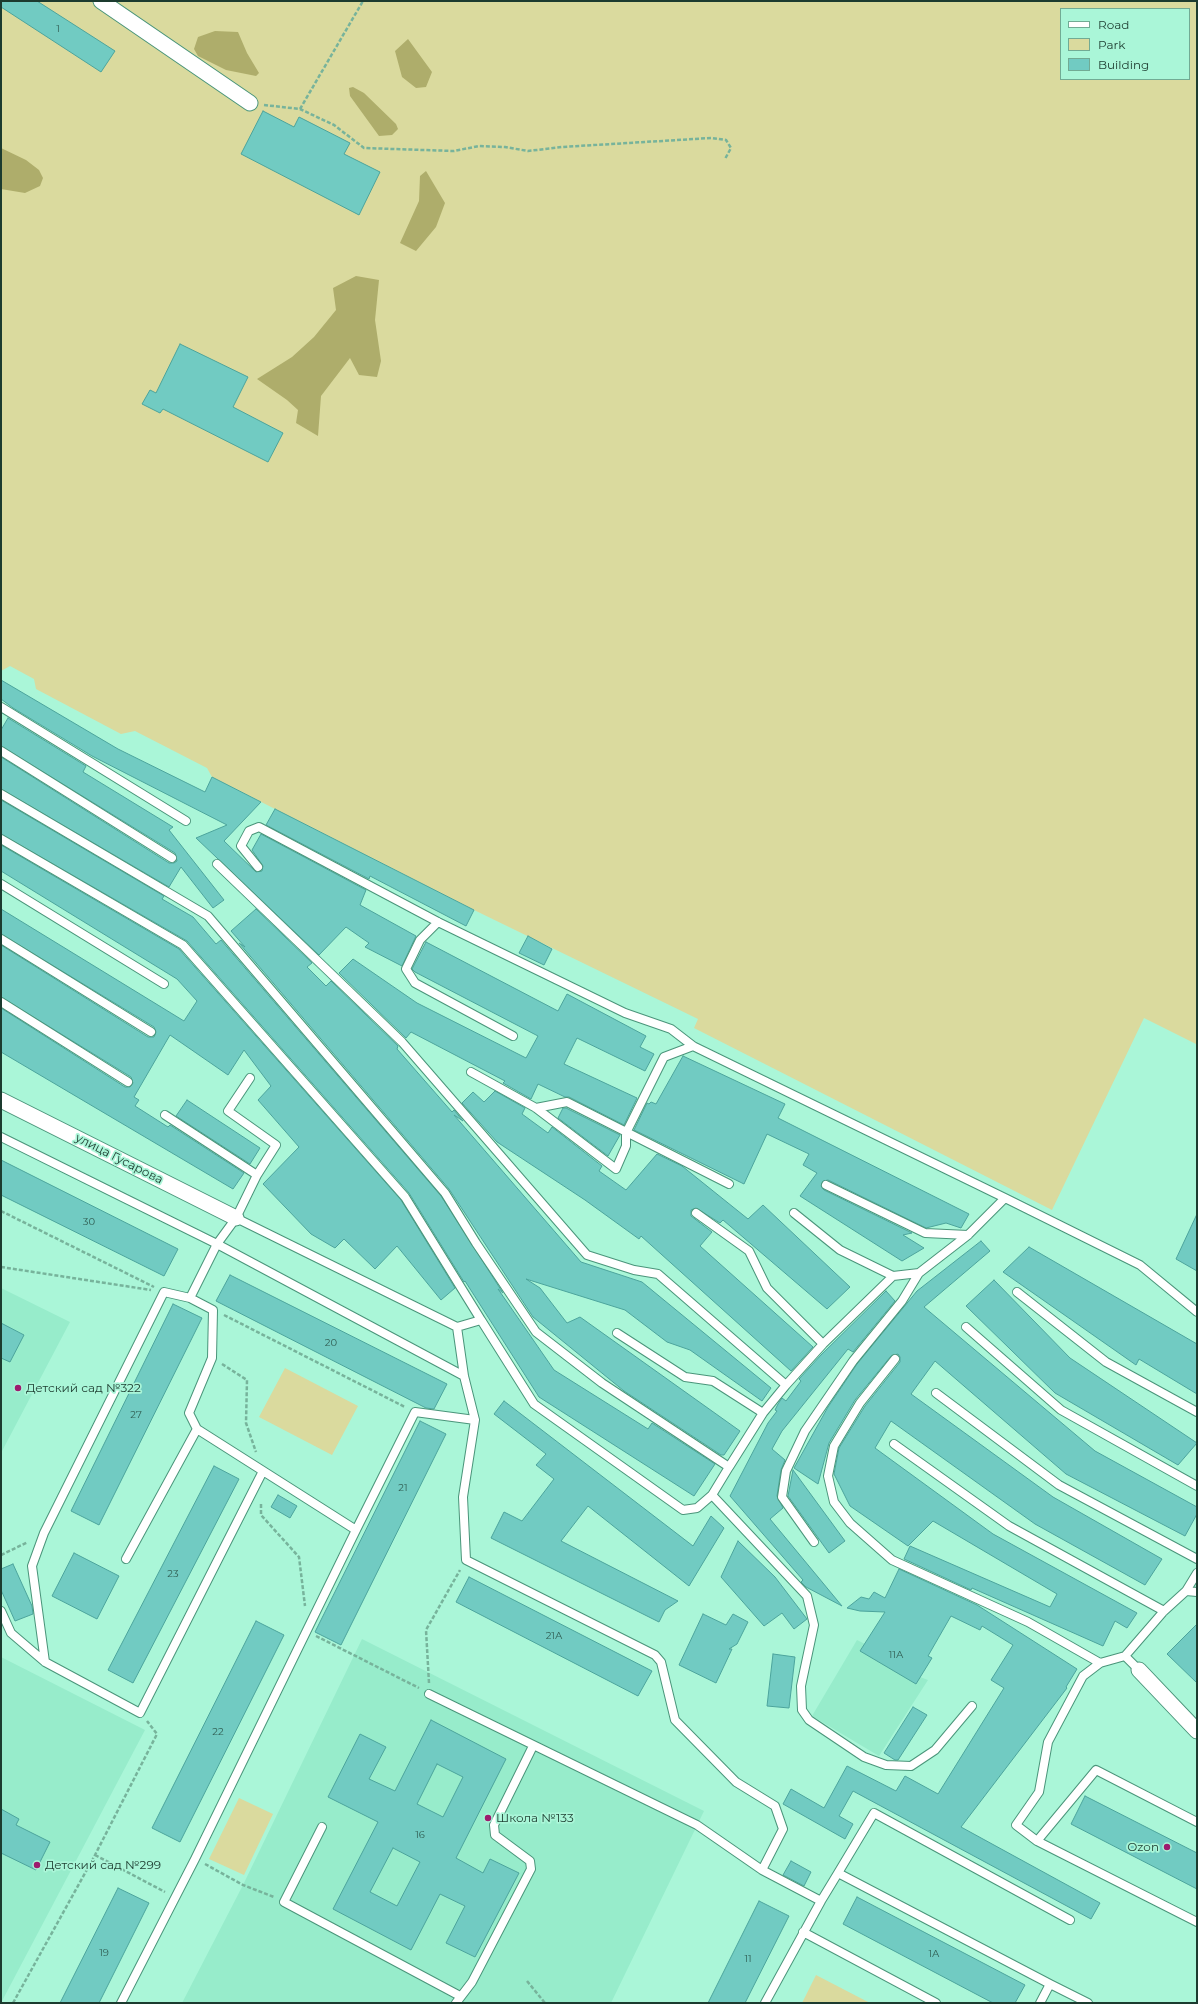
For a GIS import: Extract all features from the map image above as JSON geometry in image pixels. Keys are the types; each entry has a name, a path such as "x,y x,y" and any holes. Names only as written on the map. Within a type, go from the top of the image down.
{"street":[{"path":"101,1 250,103"},
{"name":"улица Гусарова","path":"1,1100 236,1218"},
{"path":"1139,1670 1197,1731"}],"lane":[{"path":"1,707 186,821"},
{"path":"1,751 172,858"},
{"path":"1,794 208,916 445,1193 476,1243 536,1332 602,1383 729,1467"},
{"path":"258,867 241,846 249,831 259,827 438,922 625,1013 671,1029 693,1046 1140,1265 1197,1312"},
{"path":"1,839 183,945 405,1197 534,1404 683,1510 697,1508 712,1495 763,1413 786,1385 823,1344 894,1276"},
{"path":"217,864 402,1042 587,1255 634,1270 658,1274 786,1385"},
{"path":"1,884 164,984"},
{"path":"438,922 420,940 406,969 414,983 513,1036"},
{"path":"1,939 151,1032"},
{"path":"1,1002 128,1082"},
{"path":"470,1072 536,1108 616,1169 626,1146 626,1133 664,1057 693,1046"},
{"path":"190,1298 217,1244 236,1218 257,1175 276,1145 228,1111 250,1078"},
{"path":"536,1108 567,1102 729,1184"},
{"path":"165,1115 257,1175"},
{"path":"1,1137 217,1244 464,1376"},
{"path":"826,1185 925,1233 968,1235"},
{"path":"814,1542 782,1496 786,1471 805,1431 852,1361 902,1301 919,1273 968,1235 1005,1198"},
{"path":"696,1213 750,1251 767,1288 823,1344"},
{"path":"794,1213 840,1250 894,1276 919,1273"},
{"path":"236,1218 457,1327 482,1320"},
{"path":"45,1662 32,1566 44,1534 164,1292 190,1298 213,1310 212,1358 188,1413 197,1429 356,1530"},
{"path":"1017,1292 1106,1362 1197,1412"},
{"path":"457,1327 464,1376 475,1420 463,1497 466,1560 654,1654 661,1662 675,1720 736,1782 776,1806 783,1829 762,1870"},
{"path":"966,1327 1061,1410 1197,1486"},
{"path":"617,1333 685,1377 713,1381 763,1413"},
{"path":"895,1359 860,1403 834,1446 828,1476 834,1502 850,1523 892,1560 1028,1622 1100,1663"},
{"path":"936,1393 1059,1485 1197,1559"},
{"path":"121,2003 195,1859 415,1412 475,1420"},
{"path":"126,1559 197,1429"},
{"path":"894,1444 1009,1526 1164,1611"},
{"path":"1,1611 11,1633 45,1662 140,1713 263,1471"},
{"path":"712,1495 807,1596 814,1625 801,1686 802,1710 809,1720 864,1757 886,1764 911,1766 935,1750 972,1706"},
{"path":"1197,1573 1186,1591 1164,1611 1125,1656 1100,1663 1083,1676 1048,1742 1039,1792 1016,1825 1037,1841 1197,1922"},
{"path":"1186,1591 1197,1592"},
{"path":"1125,1656 1139,1670"},
{"path":"429,1694 697,1825 762,1870 821,1901"},
{"path":"322,1827 284,1902 458,1999 472,1982 531,1869 530,1861 495,1835 494,1825 533,1746"},
{"path":"1037,1841 1096,1770 1197,1822"},
{"path":"765,2003 803,1932 874,1813 1070,1920"},
{"path":"838,1872 1088,2003"},
{"path":"803,1932 936,2003"},
{"path":"1040,2003 1050,1984"}],"path":[{"path":"300,109 363,1"},
{"path":"250,103 300,109 334,125 364,148 454,151 479,146 505,147 528,151 562,147 711,138 726,140 731,148 725,159"},
{"path":"1,1211 164,1292"},
{"path":"1,1267 164,1292"},
{"path":"213,1310 415,1412"},
{"path":"1,1555 44,1534"},
{"path":"429,1694 426,1630 466,1560"},
{"path":"308,1631 429,1694"},
{"path":"14,2003 95,1855 157,1734 140,1713"},
{"path":"95,1855 175,1898"},
{"path":"195,1859 243,1885 284,1902"},
{"path":"527,1981 545,2003"}],"shaded area":[{"path":"215,31 238,32 247,53 259,73 256,76 226,70 198,56 194,49 198,37"},
{"path":"408,39 432,72 426,87 416,88 402,77 395,51"},
{"path":"353,87 364,93 396,124 398,129 392,135 379,136 350,96 349,88"},
{"path":"1,148 26,160 39,170 43,178 40,186 25,193 1,189"},
{"path":"426,171 445,203 436,227 416,251 400,243 419,201 420,176"},
{"path":"356,276 379,280 375,320 381,361 377,377 359,375 350,358 321,396 318,436 296,423 298,410 287,400 257,379 292,357 314,337 336,310 333,288"},
{"name":"Детский сад №322","path":"1,1288 70,1322 1,1453"},
{"path":"877,1624 932,1658 920,1677 928,1680 879,1756 812,1716 857,1640 865,1644"},
{"name":"Школа №133","path":"362,1639 704,1811 611,2003 182,2003 243,1885"},
{"name":"Детский сад №299","path":"1,1657 145,1730 2,2001 1,2000"}],"green space":[{"path":"1,1 1197,1 1197,1042 1196,1044 1144,1018 1052,1210 694,1028 698,1019 474,910 212,777 207,768 135,731 121,734 36,689 34,679 10,666 1,671"},
{"path":"285,1368 358,1406 332,1455 259,1417"},
{"path":"239,1798 273,1814 244,1875 209,1859"},
{"path":"816,1975 870,2003 802,2003"}],"building":[{"path":"1,1 37,1 115,51 101,72 1,7"},
{"path":"263,111 294,127 299,117 350,143 344,154 380,172 359,215 241,154"},
{"path":"180,344 248,377 233,407 283,433 268,462 163,409 160,413 142,404 150,390 156,393"},
{"path":"1,680 118,749 205,792 212,777 261,802 224,841 256,872 262,871 263,866 252,850 261,834 366,890 360,905 416,936 402,966 365,947 369,943 346,927 319,955 196,838 227,825 92,756 13,708 1,699"},
{"path":"8,718 86,766 83,772 173,827 169,830 224,900 213,908 181,867 169,887 1,789 1,757 169,863 174,863 177,861 175,853 1,746 1,730"},
{"path":"1,800 164,896 162,899 193,917 216,944 221,940 441,1196 503,1293 498,1289 554,1370 648,1429 652,1423 715,1464 694,1496 539,1397 465,1281 464,1282 409,1193 187,941 1,834"},
{"path":"275,809 474,910 466,926 370,876 369,879 266,825"},
{"path":"1,845 179,949 401,1200 455,1288 441,1300 397,1246 375,1269 344,1239 335,1248 311,1234 263,1184 299,1147 258,1100 271,1086 244,1050 228,1075 170,1035 134,1097 139,1100 135,1106 168,1127 170,1125 244,1173 233,1189 1,1052 1,1008 125,1087 130,1087 133,1083 131,1077 1,997 1,945 148,1037 154,1037 156,1032 154,1027 1,934 1,909 184,1021 197,1001 177,979 1,871"},
{"path":"256,909 312,963 307,967 326,986 331,981 398,1046 397,1049 452,1112 454,1110 463,1121 454,1115 581,1262 642,1282 771,1388 762,1401 690,1350 667,1342 625,1310 526,1279 540,1288 567,1323 580,1317 740,1431 724,1455 721,1455 624,1391 533,1317 449,1189 239,943 245,947 231,931"},
{"path":"528,936 552,949 544,965 519,953"},
{"path":"426,942 558,1011 567,994 646,1036 640,1047 654,1054 645,1071 577,1038 564,1064 637,1098 624,1125 569,1097 565,1097 538,1084 531,1099 503,1083 505,1081 411,1032 406,1038 339,973 353,959 417,1003 526,1058 538,1036 415,972 412,969"},
{"path":"683,1056 785,1104 778,1118 969,1214 961,1228 946,1223 926,1228 828,1180 823,1181 821,1186 824,1190 912,1233 903,1235 924,1248 902,1261 800,1196 817,1173 803,1165 809,1154 767,1134 744,1184 634,1130 647,1103 649,1104 651,1102 656,1104"},
{"path":"495,1091 525,1108 522,1114 548,1133 552,1127 602,1166 599,1171 626,1190 657,1154 682,1166 748,1219 763,1205 850,1287 827,1309 723,1220 720,1223 696,1208 691,1210 691,1216 712,1232 700,1246 813,1347 791,1371 641,1236 639,1239 585,1200 497,1142 462,1103 473,1092 484,1102"},
{"path":"187,1100 260,1148 250,1164 176,1116"},
{"path":"563,1108 566,1108 620,1135 608,1156 558,1118"},
{"path":"1,1160 178,1249 164,1276 1,1195"},
{"path":"1197,1214 1197,1271 1176,1259"},
{"path":"981,1241 990,1251 924,1307 1095,1451 1197,1507 1197,1514 1185,1536 1066,1474 935,1361 911,1394 1053,1497 1162,1559 1145,1585 1035,1524 891,1421 875,1448 993,1534 1137,1613 1127,1628 1115,1621 1103,1646 972,1588 971,1590 904,1559 910,1546 1050,1607 1057,1594 933,1521 908,1546 850,1506 834,1474 839,1448 865,1406 900,1362 900,1357 898,1354 891,1356 855,1400 829,1443 818,1484 794,1468 828,1407 857,1364 917,1291"},
{"path":"1029,1247 1197,1344 1197,1394 1139,1359 1136,1365 1003,1272"},
{"path":"230,1275 447,1384 434,1409 426,1408 216,1301"},
{"path":"994,1280 1070,1358 1197,1443 1178,1465 1055,1393 966,1306"},
{"path":"886,1291 895,1301 853,1352 848,1349 782,1431 772,1449 785,1460 781,1470 777,1496 783,1508 770,1519 842,1606 806,1587 801,1582 803,1580 730,1496 768,1423 777,1411 775,1410 782,1398 786,1401 801,1381 799,1379 821,1355"},
{"path":"173,1304 202,1318 99,1525 71,1511"},
{"path":"1,1323 24,1335 10,1362 1,1358"},
{"path":"504,1401 693,1546 711,1516 724,1528 689,1586 588,1506 561,1541 678,1601 665,1610 659,1622 491,1538 504,1512 522,1521 554,1479 536,1465 546,1454 494,1414"},
{"path":"420,1421 446,1434 341,1645 315,1632"},
{"path":"214,1466 239,1479 133,1683 108,1670"},
{"path":"793,1470 845,1541 829,1553 788,1496"},
{"path":"278,1495 297,1506 290,1518 271,1507"},
{"path":"738,1541 775,1577 807,1619 794,1629 782,1613 764,1626 721,1577"},
{"path":"74,1553 119,1576 97,1619 52,1596"},
{"path":"13,1564 32,1606 33,1614 15,1621 1,1590 1,1569"},
{"path":"899,1569 977,1605 1077,1669 1066,1687 1067,1688 961,1827 1100,1903 1091,1919 853,1791 839,1816 853,1824 845,1839 783,1804 791,1789 824,1808 847,1766 896,1791 905,1776 938,1794 1004,1688 991,1680 1013,1645 982,1626 980,1630 951,1616 928,1656 932,1658 916,1684 860,1651 885,1612 860,1611 847,1608 861,1597 869,1599 874,1592 885,1598"},
{"path":"469,1577 652,1671 638,1696 456,1602"},
{"path":"703,1614 726,1625 733,1614 748,1622 737,1644 729,1649 732,1649 716,1683 679,1665"},
{"path":"256,1621 284,1635 180,1842 152,1828"},
{"path":"1197,1624 1197,1683 1167,1654"},
{"path":"773,1654 795,1657 789,1708 767,1706"},
{"path":"913,1707 927,1715 898,1760 895,1760 884,1753"},
{"path":"431,1720 506,1759 456,1858 483,1873 490,1859 519,1873 475,1957 446,1943 465,1906 440,1894 411,1950 333,1909 378,1822 328,1797 360,1734 386,1747 369,1779 395,1791","holes":["437,1764 463,1777 443,1817 417,1804","393,1848 420,1862 397,1906 370,1892"]},
{"path":"1085,1796 1197,1853 1197,1889 1071,1824"},
{"path":"1,1809 19,1819 16,1825 50,1842 36,1870 1,1853"},
{"path":"791,1861 811,1872 804,1886 783,1875"},
{"path":"118,1888 149,1903 99,2003 60,2003"},
{"path":"857,1897 1025,1985 1015,2003 993,2003 843,1924"},
{"path":"759,1901 789,1916 745,2003 708,2003"}],"place":[{"name":"Детский сад №322","path":"18,1388"},
{"name":"Школа №133","path":"488,1818"},
{"name":"Ozon","path":"1167,1847"},
{"name":"Детский сад №299","path":"37,1865"}]}
